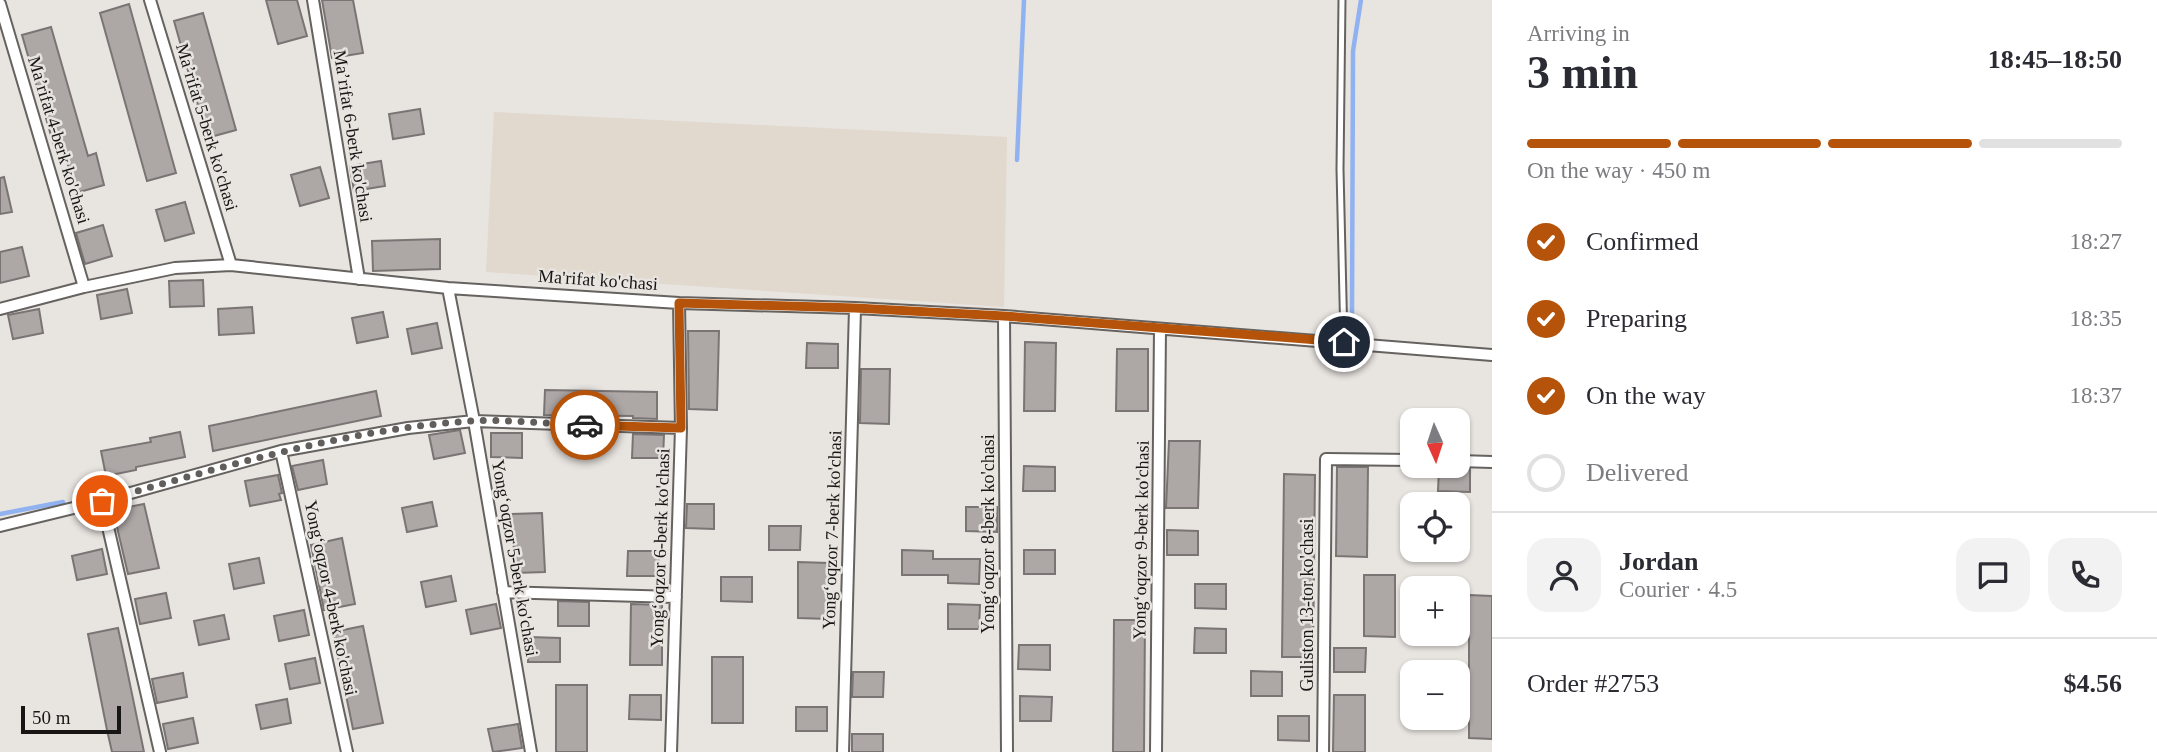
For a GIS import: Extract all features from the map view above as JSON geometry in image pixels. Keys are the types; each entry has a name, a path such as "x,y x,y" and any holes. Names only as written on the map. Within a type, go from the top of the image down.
{"street":[{"name":"Ma’rifat 5-berk ko'chasi","path":"150,0 231,265"},
{"name":"Ma’rifat 6-berk ko'chasi","path":"313,0 359,279"},
{"name":"Ma’rifat 4-berk ko'chasi","path":"0,4 84,287"},
{"name":"Ma'rifat ko'chasi","path":"0,309 84,287 175,268 231,265 448,288 679,303 1004,316 1492,355"},
{"name":"Yong‘oqzor 5-berk ko'chasi","path":"448,288 474,421 531,752"},
{"name":"Yong‘oqzor 6-berk ko'chasi","path":"671,752 681,428 679,303"},
{"name":"Yong‘oqzor 7-berk ko'chasi","path":"843,752 855,308"},
{"name":"Yong‘oqzor 8-berk ko'chasi","path":"1004,316 1007,752"},
{"name":"Yong‘oqzor 9-berk ko'chasi","path":"1156,752 1160,329"},
{"path":"0,526 102,501 281,451 408,428 474,421 681,428"},
{"name":"Yong‘oqzor 4-berk ko'chasi","path":"281,451 347,752"},
{"name":"Guliston 13-tor ko'chasi","path":"1323,752 1326,459 1400,460"},
{"path":"1470,461 1492,462"},
{"path":"102,501 160,752"},
{"path":"503,592 676,597"}],"lane":[{"path":"1342,0 1340,169 1344,342"}],"shaded area":[{"path":"494,112 1007,137 1004,307 486,272"}],"building":[{"path":"266,0 297,0 307,36 278,44"},
{"path":"322,0 353,0 363,53 332,58"},
{"path":"129,4 176,173 147,181 100,13"},
{"path":"203,13 236,130 207,138 174,21"},
{"path":"51,27 88,156 96,153 104,185 76,193 62,144 54,146 22,35"},
{"path":"420,109 424,134 393,139 389,114"},
{"path":"381,161 385,186 354,191 350,166"},
{"path":"320,167 329,198 300,206 291,175"},
{"path":"4,177 12,212 0,214 0,178"},
{"path":"185,202 194,233 165,241 156,210"},
{"path":"103,225 112,256 85,264 76,233"},
{"path":"440,239 440,269 373,271 372,241"},
{"path":"22,247 29,276 0,283 0,252"},
{"path":"203,280 204,306 170,307 169,281"},
{"path":"127,289 132,313 101,319 97,295"},
{"path":"252,307 254,333 219,335 218,309"},
{"path":"39,309 43,333 13,339 8,315"},
{"path":"383,312 388,337 357,343 352,318"},
{"path":"437,323 442,348 412,354 407,329"},
{"path":"688,331 719,331 717,410 689,409"},
{"path":"1025,342 1056,343 1055,411 1024,411"},
{"path":"807,343 838,344 838,368 806,368"},
{"path":"1117,349 1148,349 1148,411 1116,411"},
{"path":"861,369 890,369 889,424 860,423"},
{"path":"545,390 657,392 657,419 633,416 544,415"},
{"path":"376,391 381,416 213,451 209,426"},
{"path":"460,430 465,453 434,459 429,435"},
{"path":"180,432 185,457 106,476 101,451 151,442 150,438"},
{"path":"491,433 522,433 522,458 491,457"},
{"path":"633,434 664,435 663,458 632,458"},
{"path":"1169,441 1200,441 1198,508 1166,508"},
{"path":"323,460 327,484 298,490 292,466"},
{"path":"1024,466 1055,467 1055,491 1023,491"},
{"path":"1337,467 1368,467 1367,557 1336,556"},
{"path":"1284,474 1315,475 1313,657 1282,657"},
{"path":"278,475 281,500 250,506 245,481"},
{"path":"1439,478 1470,478 1470,492 1438,491"},
{"path":"432,502 437,526 407,532 402,508"},
{"path":"144,504 159,568 128,574 113,510"},
{"path":"687,504 714,504 714,529 686,528"},
{"path":"966,507 997,507 997,532 966,531"},
{"path":"542,513 545,572 515,573 512,514"},
{"path":"769,526 801,526 800,550 769,550"},
{"path":"1167,530 1198,531 1198,555 1167,555"},
{"path":"342,538 355,604 324,610 311,545"},
{"path":"102,549 107,574 77,580 72,556"},
{"path":"902,550 933,551 933,559 980,559 979,584 948,583 948,575 902,575"},
{"path":"1024,550 1055,550 1055,574 1024,574"},
{"path":"628,551 659,551 659,576 627,576"},
{"path":"259,558 264,583 234,589 229,564"},
{"path":"798,562 829,563 829,619 798,618"},
{"path":"1364,575 1395,575 1395,637 1364,636"},
{"path":"451,576 456,601 426,607 421,582"},
{"path":"721,577 752,577 752,602 721,601"},
{"path":"1195,584 1226,584 1226,609 1195,608"},
{"path":"166,593 171,618 140,624 135,599"},
{"path":"1470,595 1492,596 1492,739 1469,738"},
{"path":"558,601 589,602 589,626 558,626"},
{"path":"496,604 501,628 471,634 466,610"},
{"path":"631,604 662,605 662,665 630,665"},
{"path":"948,604 980,605 979,629 948,629"},
{"path":"304,610 309,635 279,641 274,616"},
{"path":"224,615 229,639 199,645 194,621"},
{"path":"1114,620 1145,620 1144,752 1113,752"},
{"path":"363,626 383,723 353,729 333,632"},
{"path":"118,628 144,752 112,752 107,730 88,634"},
{"path":"1195,628 1226,629 1226,653 1194,653"},
{"path":"529,637 560,638 560,662 528,662"},
{"path":"1019,645 1050,645 1050,670 1018,669"},
{"path":"1334,648 1366,648 1365,672 1334,672"},
{"path":"712,657 743,657 743,723 712,723"},
{"path":"315,658 320,683 290,689 285,664"},
{"path":"1251,671 1282,672 1282,696 1251,696"},
{"path":"853,672 884,672 883,697 852,697"},
{"path":"183,673 187,697 157,703 152,679"},
{"path":"556,685 587,685 587,752 556,752"},
{"path":"630,695 661,695 661,720 629,719"},
{"path":"1334,695 1365,695 1365,752 1333,752"},
{"path":"1020,696 1052,697 1051,721 1020,721"},
{"path":"287,699 291,723 261,729 256,705"},
{"path":"796,707 827,707 827,731 796,731"},
{"path":"1278,716 1309,716 1309,741 1278,740"},
{"path":"193,718 198,743 168,749 163,724"},
{"path":"518,724 522,748 493,752 488,729"},
{"path":"852,734 883,734 883,752 852,752"}],"waterway":[{"path":"1017,160 1024,0"},
{"path":"1352,316 1353,51 1361,0"},
{"path":"0,514 63,502"}],"way so far":[{"path":"102,501 281,451 408,428 474,421 585,425"}],"route":[{"path":"585,425 681,428 679,303 1004,316 1344,342"}]}
